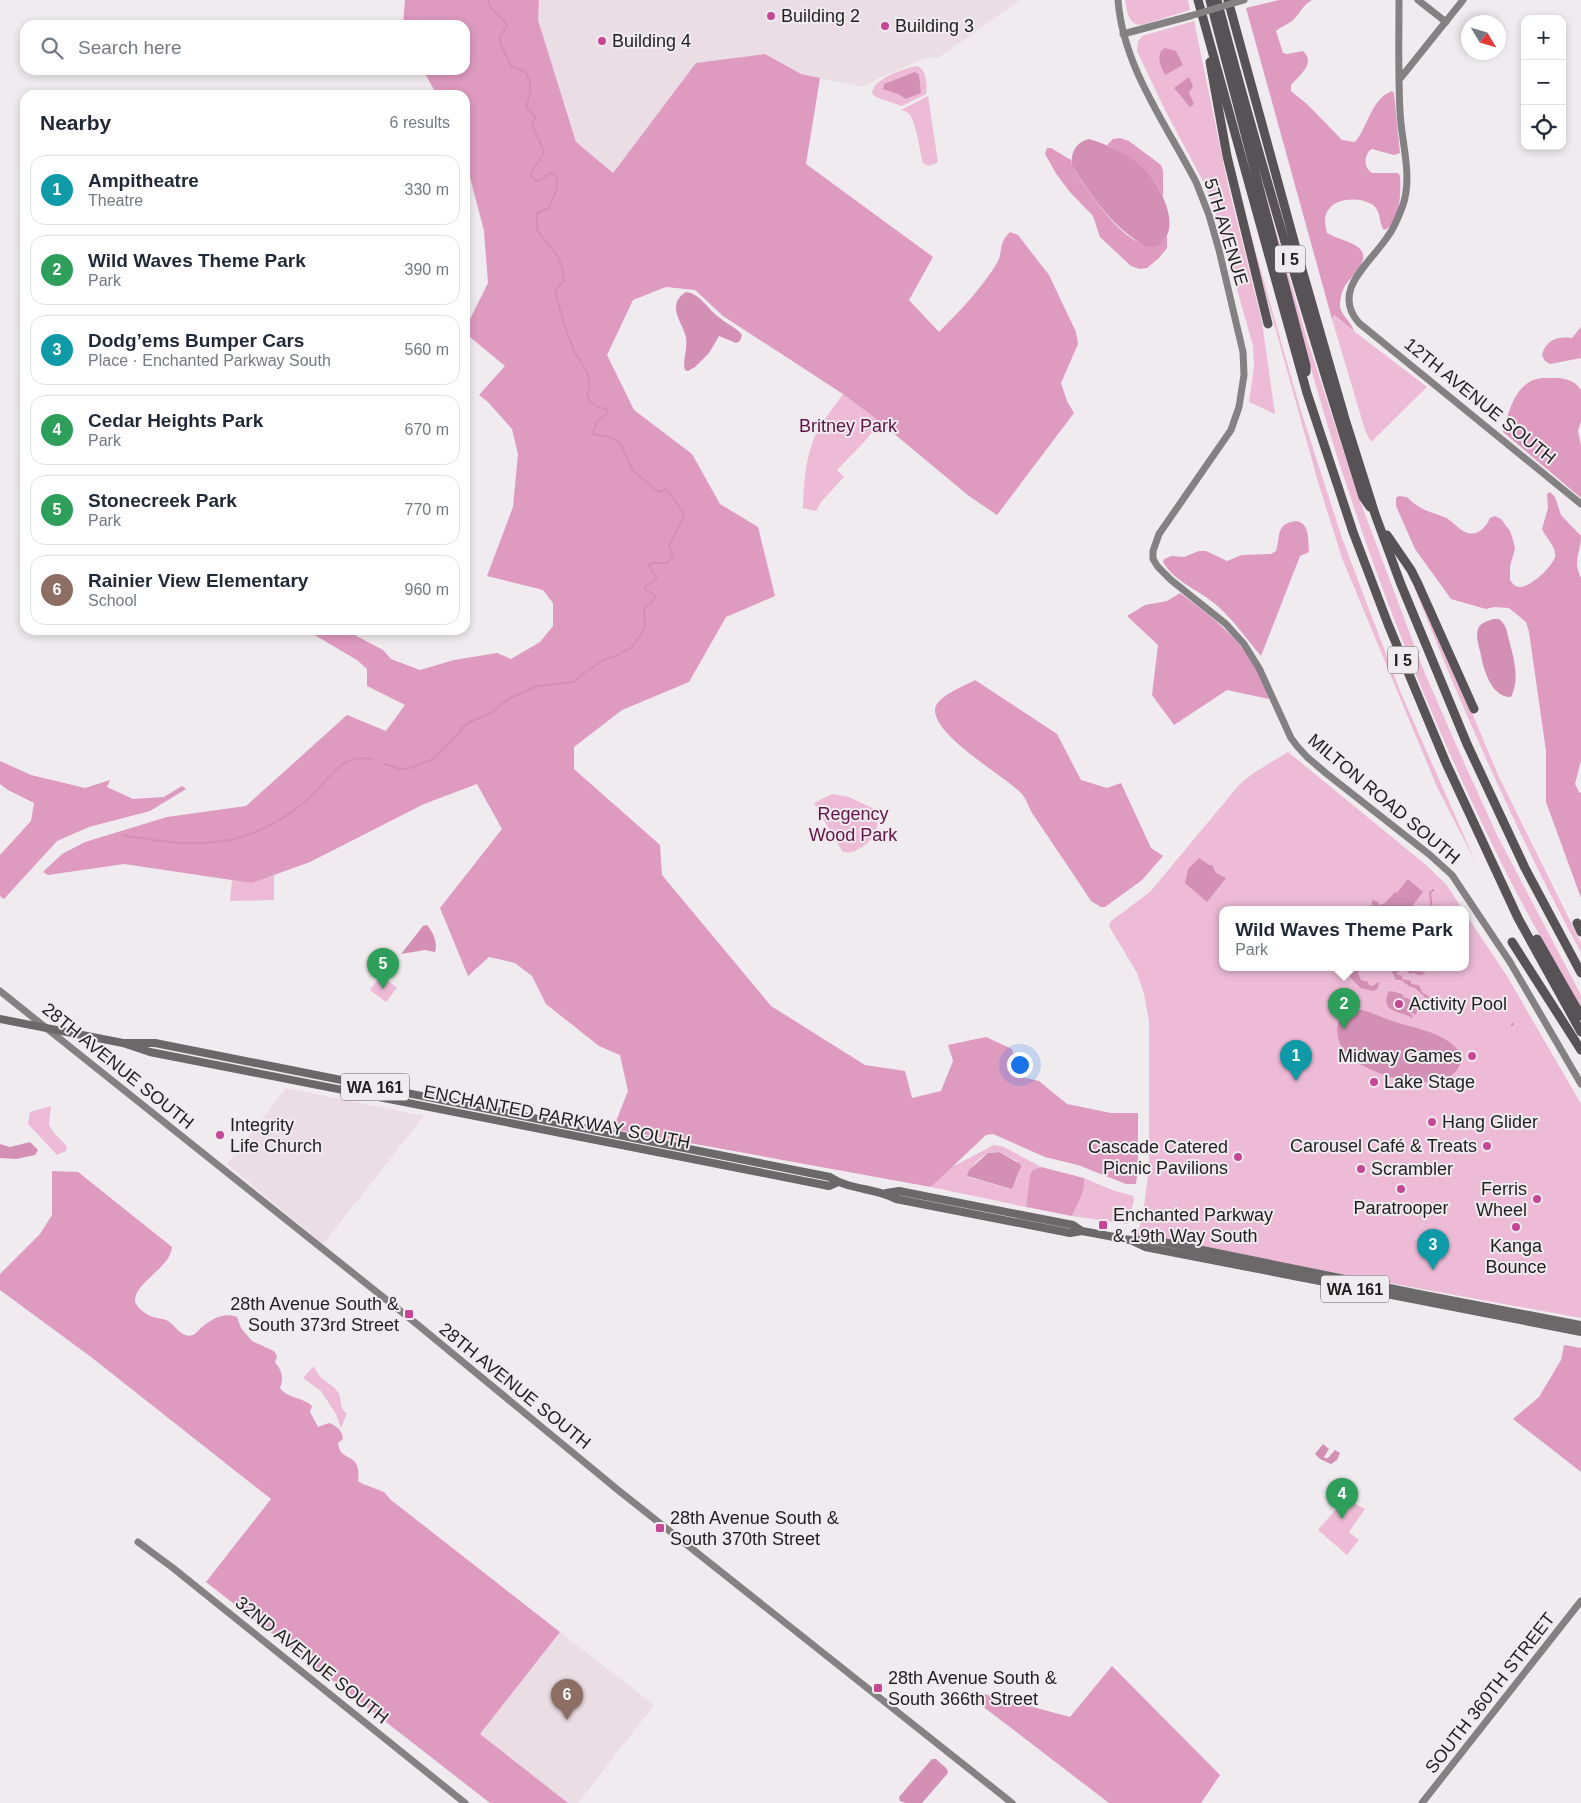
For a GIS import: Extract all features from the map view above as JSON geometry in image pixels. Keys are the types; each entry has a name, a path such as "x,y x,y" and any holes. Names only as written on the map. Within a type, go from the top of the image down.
{"highway":[{"name":"I 5","path":"1210,0 1306,366 1307,393"},
{"name":"I 5","path":"1216,0 1320,361 1363,496 1377,518"},
{"name":"I 5","path":"1228,0 1345,419 1400,582 1467,744 1525,868 1581,973"},
{"name":"I 5","path":"1199,3 1307,393 1353,532 1388,624 1446,763 1521,923 1581,1032"},
{"path":"1199,3 1228,156 1268,324"},
{"path":"1377,518 1411,570 1474,709"},
{"name":"I 5","path":"1521,923 1533,932 1581,1016"},
{"path":"1576,923 1581,932"},
{"path":"1512,942 1581,1050"}],"main road":[{"name":"ENCHANTED PARKWAY SOUTH","path":"0,1019 123,1043 150,1052 829,1186 838,1182"},
{"name":"ENCHANTED PARKWAY SOUTH","path":"123,1043 155,1043 830,1177 838,1182 886,1193 896,1199 1070,1233 1082,1231 1130,1240 1145,1247 1581,1332"},
{"path":"545,1130 546,1121"},
{"name":"ENCHANTED PARKWAY SOUTH","path":"1130,1240 1148,1238 1581,1325"},
{"path":"1423,1302 1426,1299 1431,1299 1455,1304 1459,1302"}],"street":[{"name":"5TH AVENUE","path":"1118,0 1123,34 1138,73 1202,194 1243,352 1244,375 1239,407 1231,430 1216,452"},
{"path":"1123,34 1244,0"},
{"path":"1399,80 1400,0"},
{"path":"1418,0 1446,22"},
{"path":"1399,80 1464,0"},
{"name":"12TH AVENUE SOUTH","path":"1399,80 1400,116 1406,176 1405,195 1397,221 1388,236 1350,286 1348,304 1352,314 1359,323 1581,504"},
{"name":"MILTON ROAD SOUTH","path":"1216,452 1158,534 1153,551 1153,559 1171,580 1226,624 1244,644 1263,674 1291,738 1307,757 1362,803 1430,855 1452,875 1510,962 1581,1084"},
{"name":"28TH AVENUE SOUTH","path":"0,992 418,1325 618,1490 1012,1803"},
{"name":"32ND AVENUE SOUTH","path":"138,1542 173,1568 465,1803"},
{"name":"SOUTH 360TH STREET","path":"1422,1803 1581,1601"}],"shaded area":[{"path":"405,0 539,0 538,20 576,142 613,173 696,63 765,54 801,74 820,78 806,164 933,257 909,300 939,332 984,282 997,263 1003,241 1010,232 1018,235 1049,275 1076,332 1078,344 1061,383 1067,401 1074,413 997,515 969,496 880,422 843,394 723,316 695,290 666,287 633,300 607,355 634,410 692,454 720,504 758,527 775,596 726,617 689,682 622,710 574,747 574,769 660,845 662,875 771,1006 865,1065 905,1071 912,1098 941,1091 953,1061 948,1045 986,1037 1012,1049 1015,1060 1013,1075 1039,1081 1067,1104 1111,1113 1138,1113 1138,1167 1136,1184 1126,1184 1078,1165 1045,1157 993,1134 986,1135 931,1187 613,1129 628,1091 620,1055 599,1046 546,1004 532,976 515,963 489,957 468,976 440,908 502,829 477,784 424,804 310,862 252,883 124,864 48,875 43,872 62,854 85,842 167,817 246,806 347,715 386,731 405,705 367,686 367,669 357,660 314,635 354,635 383,650 391,659 420,670 454,660 497,653 511,659 540,642 553,626 553,603 543,590 487,576 513,507 518,454 512,429 488,402 479,395 505,366 470,337 470,319 488,283 484,231 470,177 470,90 434,90 426,75 470,75 470,20 403,20"},
{"path":"539,0 1020,0 938,58 925,58 879,78 864,87 801,74 765,54 696,63 613,173 576,142 538,20"},
{"path":"1279,0 1312,0 1292,21 1276,31 1283,53 1303,51 1308,60 1305,69 1291,85 1291,91 1308,105 1342,140 1355,142 1379,100 1392,91 1394,93 1400,153 1394,155 1372,149 1367,154 1366,163 1367,168 1372,173 1398,173 1400,176 1399,206 1394,221 1390,227 1384,230 1376,208 1368,202 1356,200 1338,202 1329,209 1325,218 1327,233 1356,246 1363,253 1362,263 1344,288 1340,300 1341,310 1354,331 1334,315 1332,319 1246,8"},
{"path":"1165,48 1176,51 1183,65 1165,75 1159,57 1161,51"},
{"path":"915,72 919,75 921,93 906,99 883,89 884,84"},
{"path":"1189,77 1193,86 1189,93 1194,104 1190,107 1174,88"},
{"path":"1120,138 1129,141 1161,165 1163,171 1163,197 1147,172 1125,155 1107,145 1113,139"},
{"path":"1089,139 1124,154 1142,167 1155,182 1165,202 1170,224 1168,233 1159,245 1150,247 1144,245 1121,229 1098,204 1078,176 1072,166 1073,153 1077,145"},
{"path":"1047,148 1051,148 1071,160 1072,166 1100,207 1128,236 1142,244 1155,244 1167,236 1167,248 1159,258 1147,268 1140,269 1131,266 1100,237 1093,216 1057,175 1045,154"},
{"path":"686,292 700,299 716,315 742,335 740,341 736,343 719,336 709,353 695,367 688,371 684,367 686,338 676,308 679,298"},
{"path":"1581,327 1581,358 1550,364 1545,361 1542,355 1549,343 1557,339 1572,338"},
{"path":"1542,378 1569,380 1581,390 1581,421 1578,431 1581,446 1581,498 1503,432 1512,404 1520,390 1531,381"},
{"path":"1550,492 1555,497 1561,515 1581,536 1577,566 1581,578 1581,760 1575,784 1581,793 1581,898 1546,802 1546,751 1526,622 1509,608 1494,607 1486,609 1451,599 1415,549 1396,506 1396,498 1399,496 1407,497 1420,507 1447,518 1468,533 1476,533 1483,529 1490,518 1495,516 1501,519 1510,531 1515,549 1510,566 1510,580 1515,586 1519,587 1529,584 1540,576 1550,566 1555,557 1553,546 1542,529 1548,508 1547,494"},
{"path":"1296,521 1301,522 1306,529 1309,552 1300,556 1261,656 1221,609 1180,580 1163,562 1164,559 1172,556 1184,557 1199,551 1206,551 1227,561 1242,555 1271,554 1276,551 1282,528"},
{"path":"1180,593 1212,617 1240,645 1257,670 1269,699 1227,690 1174,725 1152,695 1158,645 1127,616 1145,605 1167,601"},
{"path":"1493,619 1499,619 1505,625 1513,654 1516,676 1511,697 1504,696 1493,687 1481,658 1477,633 1482,624"},
{"path":"975,680 1057,734 1081,780 1107,788 1121,783 1151,848 1163,856 1142,880 1105,907 1101,907 1091,901 1034,816 1021,793 957,743 938,721 935,710 936,705 951,692"},
{"path":"0,761 31,775 85,788 110,780 107,787 133,799 164,797 182,786 186,789 150,811 89,827 57,841 4,899 0,896 0,855 31,821 34,803 0,784"},
{"path":"1199,858 1212,865 1216,873 1226,878 1207,902 1185,883 1188,869"},
{"path":"1408,879 1423,892 1414,906 1370,906 1372,905 1372,900 1378,902 1379,905 1384,904 1395,892 1397,893"},
{"path":"427,925 434,938 435,952 425,950 401,954 423,926"},
{"path":"1349,971 1358,971 1361,980 1373,986 1378,982 1378,988 1374,991 1360,988 1348,973"},
{"path":"1392,971 1400,971 1396,974 1402,976 1402,979 1411,981 1411,984 1419,985 1422,992 1431,998 1415,1015 1412,1013 1413,1007 1426,1002 1425,997 1415,988 1401,980 1396,980"},
{"path":"1407,971 1419,971 1425,974 1413,973 1410,974"},
{"name":"Activity Pool","path":"1388,992 1402,994 1404,998 1408,998 1412,1002 1410,1013 1413,1016 1412,1018 1393,1011 1388,1007 1386,1001"},
{"path":"1362,1010 1440,1036 1461,1054 1458,1068 1452,1075 1444,1079 1416,1082 1384,1075 1354,1061 1344,1052 1337,1030 1341,1018 1347,1013"},
{"path":"286,1088 424,1116 323,1244 227,1164"},
{"path":"30,1142 38,1150 35,1155 16,1159 0,1158 0,1144 10,1147"},
{"path":"999,1152 1020,1164 1021,1167 1012,1189 967,1176 969,1170 988,1153"},
{"path":"1041,1167 1084,1178 1079,1203 1072,1216 1026,1207 1030,1174 1033,1170"},
{"path":"52,1171 78,1172 172,1247 166,1261 137,1292 135,1302 141,1310 150,1316 168,1321 182,1333 189,1336 218,1317 227,1315 237,1317 241,1328 252,1341 274,1351 277,1356 275,1362 282,1374 280,1388 283,1392 312,1406 310,1412 318,1427 329,1423 340,1431 343,1439 338,1443 340,1449 357,1465 358,1481 384,1492 391,1500 560,1632 480,1734 568,1803 490,1803 206,1582 271,1499 91,1357 0,1290 0,1274 40,1234 52,1215"},
{"path":"1564,1345 1581,1348 1581,1472 1513,1419 1539,1397 1561,1360"},
{"path":"1323,1444 1329,1449 1325,1458 1328,1458 1335,1450 1340,1453 1337,1460 1331,1464 1320,1459 1315,1454"},
{"path":"560,1632 654,1705 578,1803 568,1803 480,1734"},
{"path":"1112,1666 1220,1775 1201,1803 1109,1803 977,1702 984,1694 1070,1717"},
{"path":"932,1759 936,1759 947,1769 948,1773 922,1803 900,1801 899,1797"}],"green space":[{"path":"1125,0 1188,0 1190,10 1142,25 1131,20"},
{"path":"1194,21 1228,185 1262,322 1275,414 1249,402 1254,367 1253,346 1214,208 1204,183 1166,112 1137,51 1138,42 1142,36"},
{"path":"917,66 925,74 926,94 902,106 872,94 877,83 883,79 904,69"},
{"path":"928,96 938,162 929,166 923,163 911,116 901,110"},
{"path":"1267,200 1307,339 1357,493 1424,671 1497,835 1581,995 1581,1009 1521,902 1479,817 1447,748 1389,606 1363,534 1316,388"},
{"path":"1246,218 1300,408 1342,538 1400,691 1476,863 1437,787 1342,558 1318,482"},
{"path":"1333,315 1427,387 1371,442 1365,430 1332,319"},
{"name":"Britney Park","path":"843,394 880,422 865,441 837,470 844,477 821,502 816,511 803,508 805,475 812,443 822,423"},
{"path":"1412,577 1431,615 1498,775 1581,943 1581,953 1535,864 1472,728 1415,589"},
{"path":"1288,752 1426,865 1446,884 1460,906 1219,906 1219,971 1469,971 1469,919 1507,976 1581,1104 1581,1318 1137,1237 1143,1213 1149,1169 1149,1021 1144,994 1137,973 1109,926 1111,921 1150,892 1239,785 1252,774"},
{"name":"Regency Wood Park","path":"832,794 849,797 881,812 874,835 866,844 852,852 842,851 814,803"},
{"path":"274,875 274,900 230,901 232,880 252,883"},
{"path":"381,975 397,988 386,1002 370,990"},
{"path":"51,1106 49,1125 67,1146 66,1151 57,1155 28,1124 30,1112"},
{"path":"994,1145 1004,1147 1041,1167 1033,1170 1030,1174 1026,1207 931,1187 952,1167","holes":["999,1152 1017,1161 1020,1171 1012,1189 968,1177 970,1169 981,1158 989,1153"]},
{"path":"1084,1178 1112,1190 1133,1196 1134,1200 1128,1224 1072,1216 1079,1203"},
{"path":"314,1366 319,1375 338,1392 342,1409 347,1413 341,1428 336,1414 321,1391 303,1378"},
{"path":"1354,1503 1365,1509 1349,1532 1359,1540 1347,1555 1318,1530 1338,1507 1345,1507"}],"waterway":[{"path":"385,764 400,769 411,768 433,759 466,724 494,711 508,699 537,686 574,682 605,659 616,656 632,647 645,628 644,609 656,596 645,589 645,586 657,579 649,566 652,563 667,563 673,556 669,545 684,517 683,512 667,490 659,492 633,471 620,443 610,437 592,434 598,420 606,415 607,409 600,408 591,403 587,395 590,387 587,372 574,351 555,291 564,280 563,270 558,256 537,229 537,213 549,208 556,189 557,177 550,173 539,181 530,174 544,151 532,125 536,117 526,107 530,93 530,84 524,71 512,67 500,43 500,37 507,25 491,8 488,0"},
{"path":"123,835 184,843 214,842 244,836 270,825 294,810 309,798 344,763 362,758 373,760"},
{"path":"1432,906 1430,893 1433,890"}],"place":[{"name":"Building 2","path":"771,16"},
{"name":"Building 3","path":"885,26"},
{"name":"Building 4","path":"602,41"},
{"name":"Stonecreek Park","path":"383,989"},
{"name":"Activity Pool","path":"1399,1004"},
{"name":"Wild Waves Theme Park","path":"1344,1029"},
{"name":"Midway Games","path":"1472,1056"},
{"name":"Ampitheatre","path":"1296,1081"},
{"name":"Lake Stage","path":"1374,1082"},
{"name":"Hang Glider","path":"1432,1122"},
{"name":"Integrity Life Church","path":"220,1135"},
{"name":"Carousel Café & Treats","path":"1487,1146"},
{"name":"Cascade Catered Picnic Pavilions","path":"1238,1157"},
{"name":"Scrambler","path":"1361,1169"},
{"name":"Paratrooper","path":"1401,1189"},
{"name":"Ferris Wheel","path":"1537,1199"},
{"name":"Enchanted Parkway & 19th Way South","path":"1103,1225"},
{"name":"Kanga Bounce","path":"1516,1227"},
{"name":"Dodg’ems Bumper Cars","path":"1433,1270"},
{"name":"28th Avenue South & South 373rd Street","path":"409,1314"},
{"name":"Cedar Heights Park","path":"1342,1519"},
{"name":"28th Avenue South & South 370th Street","path":"660,1528"},
{"name":"28th Avenue South & South 366th Street","path":"878,1688"},
{"name":"Rainier View Elementary","path":"567,1720"}]}
